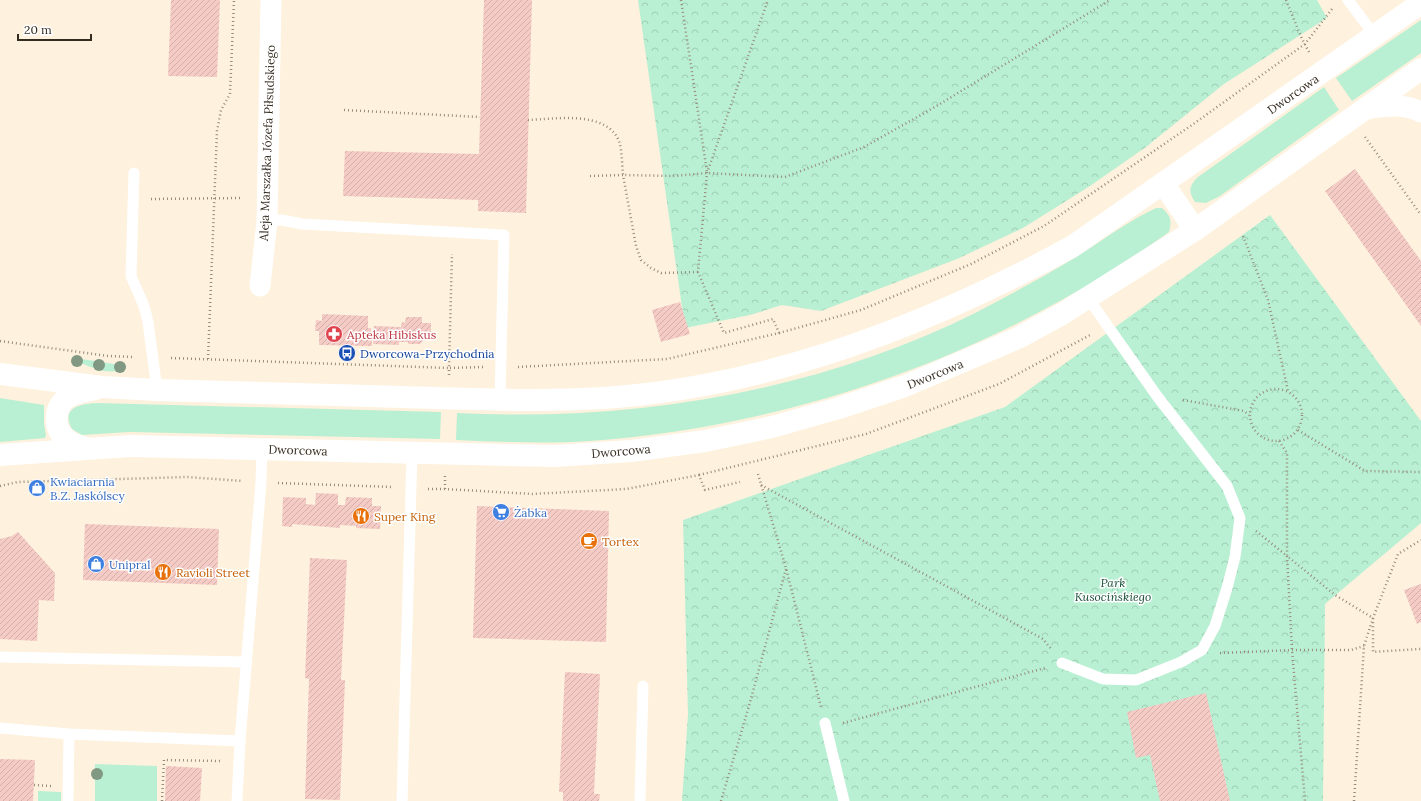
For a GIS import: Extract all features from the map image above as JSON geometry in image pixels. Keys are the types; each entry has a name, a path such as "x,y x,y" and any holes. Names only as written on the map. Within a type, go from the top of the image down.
{"street":[{"name":"Aleja Marszałka Józefa Piłsudskiego","path":"260,286 267,221 271,0"},
{"name":"Dworcowa","path":"0,374 102,387 157,390 500,399 604,398 688,387 768,370 876,338 951,308 1024,273 1073,246 1322,74 1421,3"},
{"name":"Dworcowa","path":"0,455 130,446 555,456 631,451 705,441 772,427 839,408 905,386 1018,338 1088,298 1195,230 1421,69"},
{"path":"1359,114 1387,106 1410,107 1421,112"},
{"path":"1163,184 1195,230"},
{"path":"86,448 73,444 60,434 56,418 58,410 70,396 102,387"}],"lane":[{"path":"1348,0 1375,36"},
{"path":"134,173 131,276 144,306 157,390"},
{"path":"267,221 282,220 302,224 504,235 500,399"},
{"path":"1062,664 1103,679 1136,680 1181,662 1202,650 1215,626 1227,588 1235,558 1240,518 1227,486 1157,396 1088,298"},
{"path":"237,801 240,741 261,482 262,449"},
{"path":"402,801 412,453"},
{"path":"0,657 246,662"},
{"path":"640,801 643,686"},
{"path":"825,723 844,801"},
{"path":"0,728 69,734 240,741"},
{"path":"68,801 69,734"}],"path":[{"path":"208,359 217,131 221,110 230,94 234,0"},
{"path":"681,0 707,173 698,272 724,333 773,319 779,333"},
{"path":"707,173 768,0"},
{"path":"590,176 623,174 673,176 707,173 785,177 864,147 935,106 1110,0"},
{"path":"1286,0 1305,44 1322,74"},
{"path":"526,368 667,359 779,333 861,310 971,264 1044,226 1192,125 1305,44 1332,8"},
{"path":"344,110 480,117"},
{"path":"1359,114 1421,215"},
{"path":"528,120 579,119 596,121 611,128 619,141 623,174 636,246 641,260 651,268 662,273 698,272"},
{"path":"134,199 240,198"},
{"path":"1243,236 1268,300 1288,391"},
{"path":"0,341 108,356 449,368 452,254"},
{"path":"1279,388 1288,391 1300,404 1302,413 1298,430 1286,439 1279,442 1262,438 1255,432 1250,424 1249,415 1250,406 1255,398 1262,392 1279,388"},
{"path":"1157,396 1244,411 1249,415"},
{"path":"1298,430 1365,471 1421,472"},
{"path":"1279,442 1287,453 1287,556 1292,650 1305,801"},
{"path":"758,474 761,485 786,568 825,723 847,723 1062,664 1044,639 761,485"},
{"path":"0,486 18,482 187,477 261,482 445,489"},
{"path":"706,490 740,482"},
{"path":"1240,518 1335,595 1373,618"},
{"path":"1354,801 1364,646 1373,618 1398,554 1421,540"},
{"path":"721,801 749,706 786,568"},
{"path":"1373,618 1373,652 1421,649"},
{"path":"1202,650 1218,653 1292,650 1351,650 1364,646"},
{"path":"162,801 164,760 224,761"}],"green space":[{"path":"638,0 1317,0 1327,18 1224,84 1146,147 1090,186 1023,228 957,259 821,311 782,305 750,315 685,328"},
{"path":"1421,20 1421,53 1352,101 1336,78"},
{"path":"1324,87 1339,110 1220,196 1206,203 1195,202 1191,195 1190,189 1198,177"},
{"path":"1156,208 1162,208 1169,216 1169,232 1105,275 1037,313 967,347 894,376 820,400 744,419 667,433 573,442 456,440 457,413 523,415 590,412 656,406 722,396 788,382 852,363 915,340 975,313 1061,266 1124,226"},
{"name":"Park Kusocińskiego","path":"1270,215 1421,421 1421,523 1325,604 1323,801 682,801 688,714 683,520 1005,407"},
{"path":"75,358 127,366 121,370 101,370 74,361"},
{"path":"0,398 44,405 45,438 0,442"},
{"path":"97,403 441,412 440,439 129,432 82,435 72,429 69,422 70,411 85,404"},
{"path":"95,764 157,766 157,801 95,801"},
{"path":"38,791 61,792 61,801 38,801"}],"building":[{"path":"171,0 220,0 217,77 168,76"},
{"path":"484,0 532,0 526,213 478,211 478,200 343,196 345,151 479,154"},
{"path":"1355,169 1421,261 1421,326 1325,191"},
{"path":"680,302 690,334 661,342 652,310"},
{"path":"322,314 368,316 368,328 371,328 372,346 319,345 319,331 315,331 316,320 322,321"},
{"path":"406,317 422,317 422,323 431,323 431,333 420,344 399,342 399,345 373,344 374,326 401,327 402,322 405,323"},
{"name":"Kwiaciarnia B.Z. Jaskólscy","path":"42,483 43,492 32,493 31,484"},
{"path":"316,493 338,494 338,505 345,505 346,497 372,498 372,506 381,506 380,529 356,528 356,526 340,525 340,528 292,524 292,527 282,526 283,497 306,498 306,504 315,505"},
{"path":"477,506 609,511 606,642 473,638"},
{"path":"85,524 219,529 217,585 83,580"},
{"path":"18,532 55,573 54,601 39,600 37,641 0,639 0,539 12,536"},
{"path":"310,558 347,560 341,680 345,680 340,800 305,799 309,679 305,678"},
{"path":"1421,584 1421,622 1417,624 1404,590"},
{"path":"565,672 600,674 594,794 600,794 599,801 563,801 563,792 559,792"},
{"path":"1206,693 1230,801 1160,801 1150,755 1136,758 1127,712"},
{"path":"0,759 35,760 33,801 0,801"},
{"path":"166,766 202,768 200,801 165,801"}],"place":[{"name":"Apteka Hibiskus","path":"334,334"},
{"name":"Dworcowa-Przychodnia","path":"347,353"},
{"name":"Kwiaciarnia B.Z. Jaskólscy","path":"37,488"},
{"name":"Żabka","path":"501,512"},
{"name":"Super King","path":"361,516"},
{"name":"Tortex","path":"589,541"},
{"name":"Unipral","path":"96,564"},
{"name":"Ravioli Street","path":"163,572"}]}
